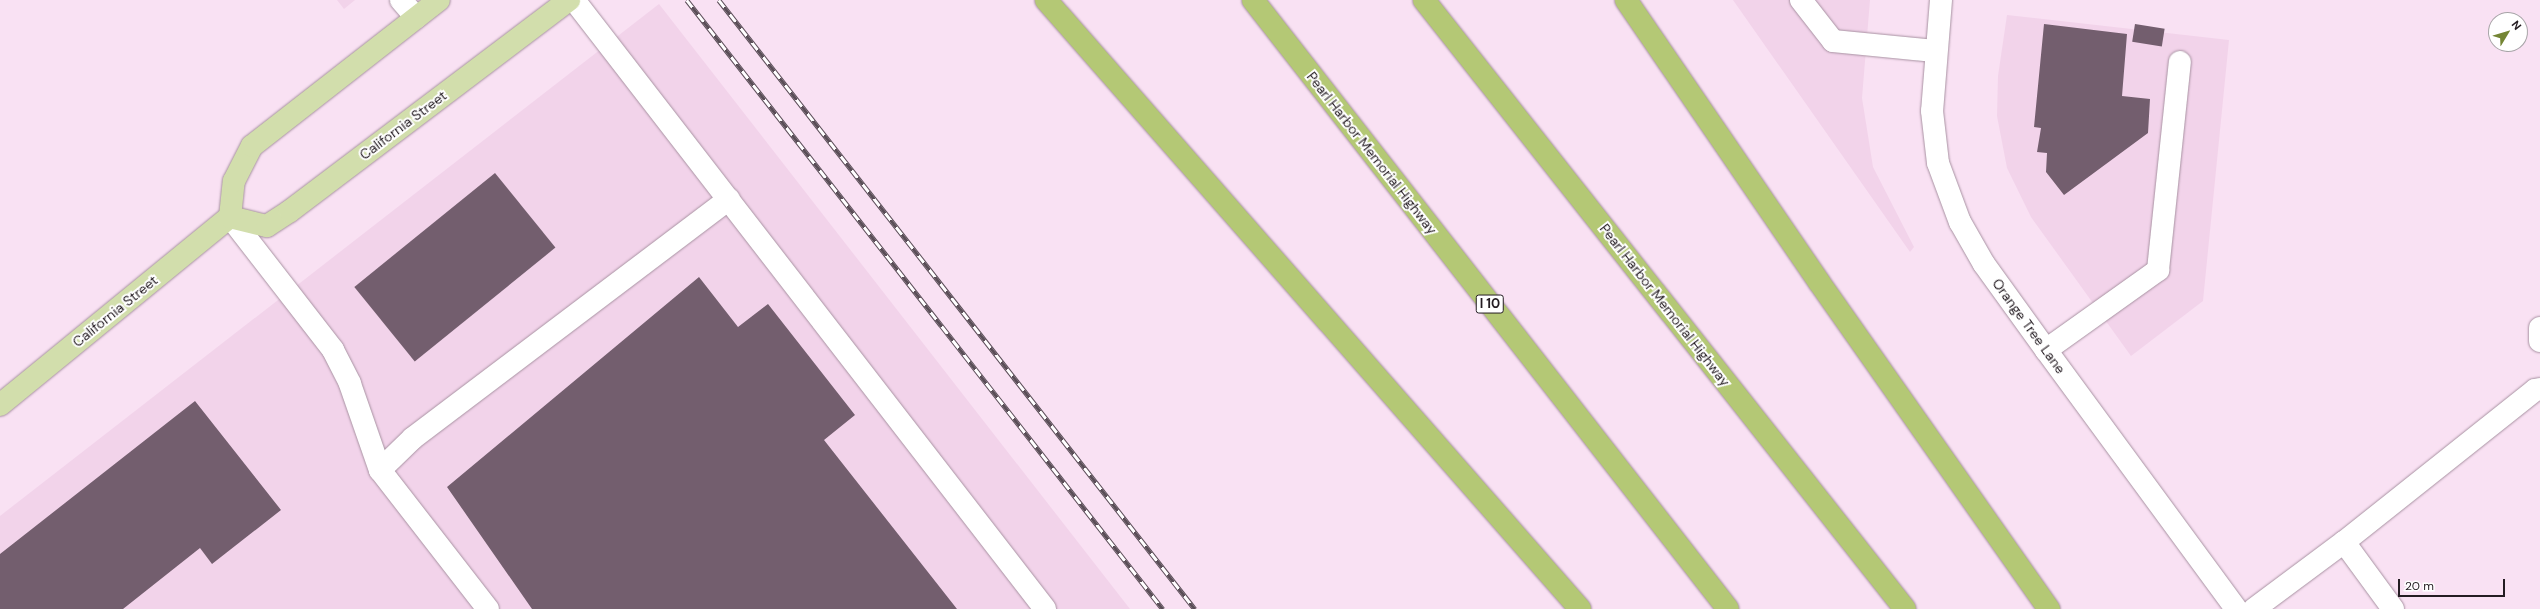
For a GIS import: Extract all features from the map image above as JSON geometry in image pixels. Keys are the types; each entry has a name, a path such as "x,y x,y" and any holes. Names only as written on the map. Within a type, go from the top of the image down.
{"highway":[{"path":"1046,0 1580,609"},
{"name":"Pearl Harbor Memorial Highway","path":"1253,0 1728,609"},
{"name":"Pearl Harbor Memorial Highway","path":"1424,0 1905,609"},
{"path":"1626,0 1818,282 2049,609"}],"main road":[{"path":"230,218 234,181 252,146 439,0"},
{"name":"California Street","path":"0,405 230,218 267,226 290,211 569,0"}],"street":[{"path":"401,0 416,17"},
{"path":"574,0 1045,609"},
{"path":"1802,0 1833,41 1935,51"},
{"name":"Orange Tree Lane","path":"1941,0 1935,51 1932,111 1938,163 1960,222 1984,264 2236,609"},
{"path":"2046,350 2158,270 2180,62"},
{"path":"380,470 413,438 728,199"},
{"path":"230,218 333,350 350,384 380,470 488,609"},
{"path":"2540,328 2540,341"},
{"path":"2254,609 2344,542 2535,390 2540,389"},
{"path":"2344,542 2394,609"}],"shaded area":[{"path":"337,0 355,0 344,9"},
{"path":"1733,0 1870,0 1862,98 1873,167 1914,247 1910,252"},
{"path":"659,4 1130,609 0,609 0,516"},
{"path":"2007,15 2229,40 2203,301 2131,356 2031,217 2007,168 1997,116 1998,76"}],"building":[{"path":"2044,24 2127,34 2122,96 2150,99 2148,133 2064,195 2046,172 2047,153 2037,152 2041,128 2034,127"},
{"path":"2135,24 2165,29 2162,46 2132,42"},
{"path":"495,173 555,248 415,362 354,287"},
{"path":"699,277 738,327 768,304 855,415 824,440 957,609 532,609 447,487"},
{"path":"195,401 281,510 212,564 200,548 123,609 0,609 0,554"}],"railway":[{"path":"687,0 1163,609"},
{"path":"719,0 1195,609"}]}
